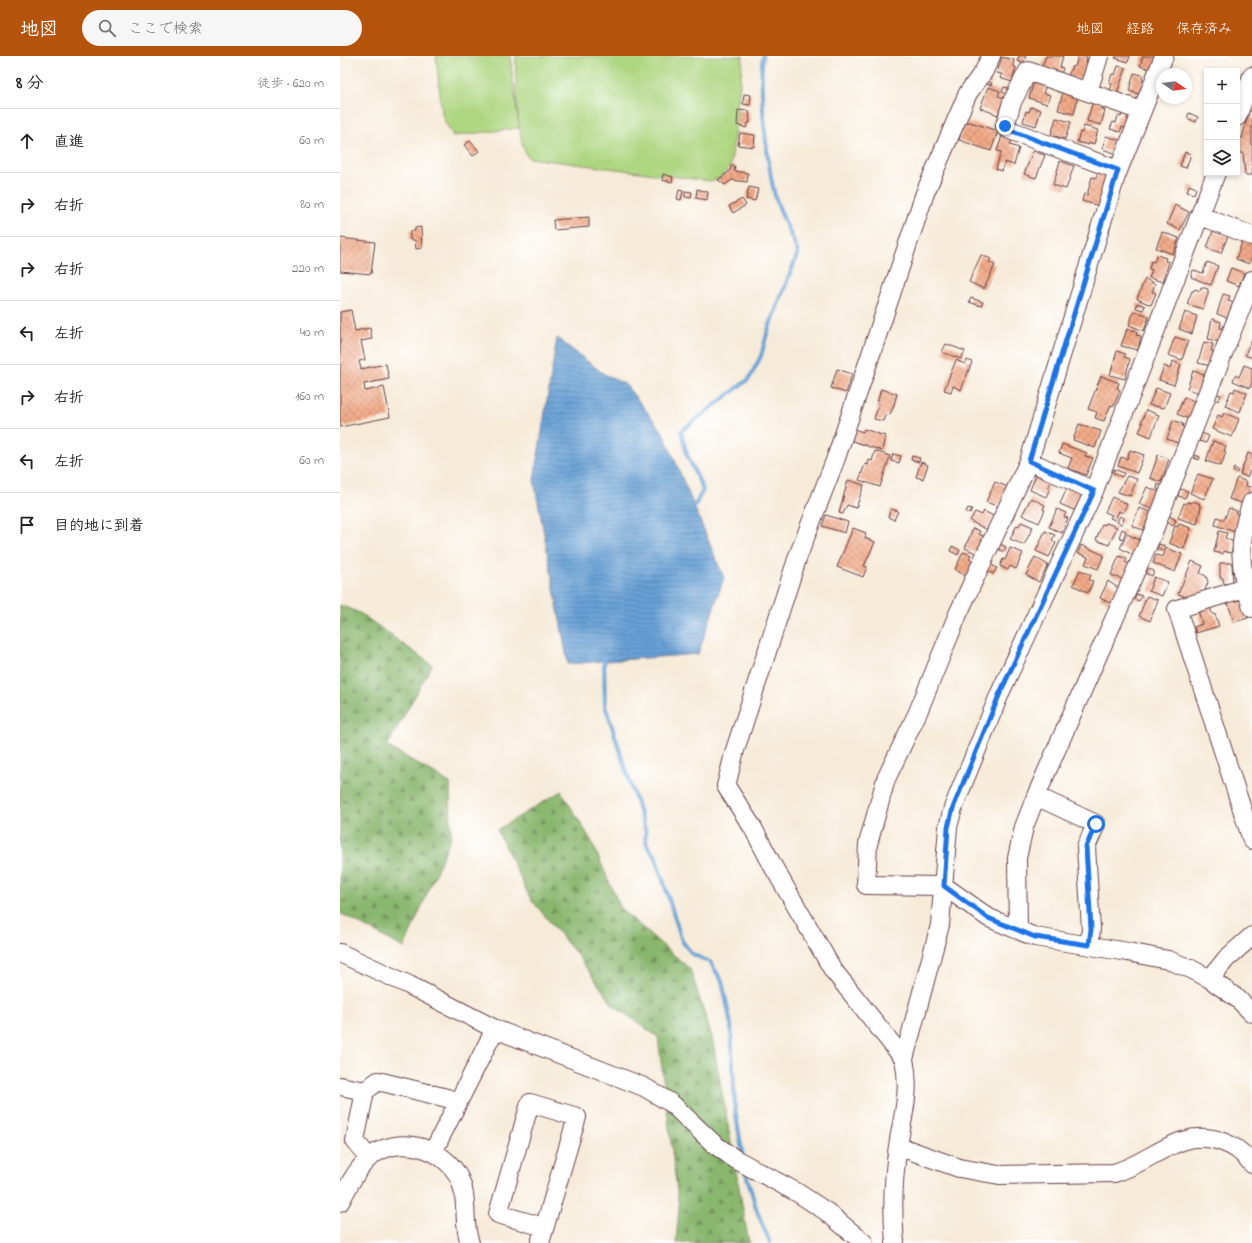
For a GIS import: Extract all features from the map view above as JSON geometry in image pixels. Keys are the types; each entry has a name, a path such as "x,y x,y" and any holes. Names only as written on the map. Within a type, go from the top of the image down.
{"street":[{"path":"895,1243 893,1224 894,1184 898,1146 907,1101 908,1076 904,1059 833,970 774,868 753,828 726,786 735,750 798,556 836,458 925,193 968,93 984,71 991,56"},
{"path":"1088,92 1099,56"},
{"path":"1164,56 1118,170 1029,461 958,614 918,712 886,779 868,844 866,885 944,886 988,918 1035,937 1089,945 1168,960 1191,969 1210,979 1238,999 1252,1013"},
{"path":"1118,170 1010,130 1005,126 1012,102 1028,71 1141,111"},
{"path":"1240,109 1252,76"},
{"path":"904,1059 940,925 948,827 953,808 1000,693 1094,491 1215,176"},
{"path":"1200,216 1252,236"},
{"path":"1018,930 1017,858 1024,826 1151,537 1252,280"},
{"path":"1029,461 1094,491"},
{"path":"1252,502 1242,534 1240,550 1245,588 1252,608"},
{"path":"1245,588 1177,609 1252,840"},
{"path":"1036,796 1096,824 1086,847 1091,929 1089,945"},
{"path":"1210,979 1226,960 1252,936"},
{"path":"340,953 409,985 495,1029 644,1087 671,1103 714,1144 734,1159 798,1193 827,1212 864,1243"},
{"path":"434,1152 495,1029"},
{"path":"369,1158 355,1140 365,1092 378,1081 447,1098 458,1103"},
{"path":"340,1086 365,1092"},
{"path":"530,1103 577,1117 542,1235 498,1214 530,1103"},
{"path":"898,1146 960,1168 999,1175 1114,1173 1129,1169 1179,1142 1198,1136 1234,1145 1252,1164"},
{"path":"340,1202 353,1178 369,1158 387,1148 400,1146 418,1147 434,1152 450,1165 460,1180 465,1196 465,1220 470,1243"}],"green space":[{"path":"436,56 510,56 519,128 453,136 444,120 442,113"},
{"path":"516,56 743,56 731,164 723,175 710,181 529,158 525,152 519,126"},
{"path":"340,605 360,613 432,665 387,746 450,783 451,837 404,948 340,913"},
{"path":"561,791 591,840 621,909 690,969 712,1036 749,1243 676,1243 679,1208 658,1037 613,1005 578,956 530,898 497,830"}],"water":[{"path":"557,338 604,374 625,384 663,432 724,578 698,654 568,664 534,480"}],"building":[{"path":"1019,56 1026,56 1023,63 1017,61"},
{"path":"1046,56 1063,56 1060,67 1063,68 1061,74 1042,67"},
{"path":"1078,56 1087,57 1086,63 1090,64 1085,81 1068,76 1072,66 1075,67"},
{"path":"1116,56 1130,56 1128,62 1115,58"},
{"path":"1143,56 1154,56 1158,58 1154,70 1140,66"},
{"path":"1002,57 1014,60 1013,66 1016,67 1012,82 1000,78 1002,74 997,73"},
{"path":"1118,66 1126,68 1117,93 1110,91 1112,84 1109,83 1112,74 1115,75"},
{"path":"1134,73 1142,75 1143,83 1146,84 1143,95 1129,91"},
{"path":"986,81 992,83 991,85 985,84"},
{"path":"1034,81 1046,85 1043,93 1050,95 1047,104 1029,98"},
{"path":"988,87 1000,91 998,96 1004,98 998,115 980,108"},
{"path":"1004,87 1012,89 1010,95 1002,92"},
{"path":"1063,92 1078,95 1074,114 1058,110"},
{"path":"744,94 751,95 750,105 743,104"},
{"path":"1093,101 1103,104 1102,109 1105,110 1101,125 1087,121"},
{"path":"1031,107 1041,110 1036,126 1023,122 1026,111 1029,112"},
{"path":"738,110 749,111 750,123 748,123 746,128 737,125"},
{"path":"1249,111 1252,111 1252,175 1245,175 1243,153 1240,153 1240,138 1242,138"},
{"path":"1122,113 1128,115 1127,119 1130,120 1127,129 1122,127 1120,132 1110,129 1113,122 1116,123 1118,116 1121,117"},
{"path":"1189,113 1198,117 1196,122 1187,118"},
{"path":"1056,118 1071,122 1065,139 1051,135"},
{"path":"970,122 998,131 991,151 959,140 964,123"},
{"path":"1084,126 1098,130 1094,144 1089,143 1089,145 1077,142 1080,132 1082,133"},
{"path":"740,133 755,135 754,147 738,145"},
{"path":"1002,136 1012,140 1010,145 1019,148 1014,165 1005,162 1002,171 996,169 1001,152 997,151"},
{"path":"1106,136 1122,141 1118,154 1102,149"},
{"path":"470,141 479,151 473,156 464,145"},
{"path":"1033,151 1045,155 1036,178 1024,174"},
{"path":"1185,152 1191,154 1186,168 1180,166"},
{"path":"1060,161 1074,166 1066,189 1053,185"},
{"path":"731,166 735,166 734,171 748,173 747,182 732,180 725,185 718,180 730,171"},
{"path":"1098,171 1112,175 1103,207 1082,201 1084,194 1087,195 1092,177 1096,178"},
{"path":"663,174 673,177 672,182 662,180"},
{"path":"1189,185 1196,188 1194,194 1187,192"},
{"path":"749,187 758,189 755,201 746,199"},
{"path":"697,189 708,192 707,200 696,198"},
{"path":"679,190 683,191 681,200 677,199"},
{"path":"685,191 692,192 691,198 685,197"},
{"path":"742,199 746,205 733,213 729,206"},
{"path":"1175,205 1189,212 1180,230 1167,224"},
{"path":"589,217 589,227 554,230 553,220"},
{"path":"421,227 422,248 416,249 415,240 410,240 410,231 415,231 415,228"},
{"path":"1213,231 1228,236 1221,253 1207,248"},
{"path":"1162,232 1179,238 1173,254 1156,248"},
{"path":"340,238 375,242 371,274 340,271"},
{"path":"1243,239 1252,243 1252,257 1249,264 1236,259"},
{"path":"981,255 991,259 989,262 995,265 984,289 969,282"},
{"path":"1157,255 1166,258 1165,261 1169,262 1163,282 1149,278 1152,270 1149,269 1151,261 1154,262"},
{"path":"1207,262 1218,266 1211,285 1191,277 1193,270 1203,273"},
{"path":"1231,268 1244,273 1239,286 1226,281"},
{"path":"1145,279 1155,284 1152,292 1156,293 1151,305 1137,299"},
{"path":"1201,287 1208,289 1203,309 1187,304 1192,291 1195,289 1200,291"},
{"path":"1223,294 1230,296 1228,301 1234,303 1228,318 1217,314"},
{"path":"971,298 983,302 981,306 969,302"},
{"path":"1137,303 1145,306 1143,310 1136,308"},
{"path":"351,310 355,331 370,328 372,339 361,341 365,360 359,361 361,369 386,364 389,379 364,384 365,391 384,387 390,417 340,427 340,312"},
{"path":"1134,311 1149,316 1144,331 1129,325"},
{"path":"1185,312 1197,316 1192,334 1179,329"},
{"path":"1212,319 1221,322 1220,328 1224,329 1220,342 1208,339"},
{"path":"1127,329 1137,331 1136,335 1141,336 1138,350 1121,346"},
{"path":"1175,337 1188,341 1182,360 1168,355"},
{"path":"1252,339 1252,358 1245,355"},
{"path":"1204,342 1213,344 1211,351 1215,352 1211,366 1198,363"},
{"path":"946,344 965,351 961,359 942,352"},
{"path":"1117,351 1125,354 1124,357 1130,359 1125,379 1110,375"},
{"path":"956,360 965,364 967,360 972,362 961,390 953,386 951,392 944,390"},
{"path":"1173,361 1181,365 1174,385 1159,380 1164,366 1170,369"},
{"path":"1244,365 1252,368 1252,382 1250,388 1233,381 1235,375 1239,377"},
{"path":"837,369 852,374 846,393 831,388"},
{"path":"1193,371 1204,374 1202,380 1205,380 1200,393 1187,389"},
{"path":"1101,376 1119,383 1117,388 1120,390 1114,406 1111,405 1104,421 1095,418 1097,412 1088,409"},
{"path":"1156,388 1170,393 1164,408 1149,405"},
{"path":"1235,388 1247,393 1240,412 1225,406 1231,391 1234,392"},
{"path":"881,389 897,394 890,414 885,416 883,421 874,419 879,404 877,403"},
{"path":"1217,394 1221,395 1218,401 1215,399"},
{"path":"1184,397 1197,402 1189,419 1177,414"},
{"path":"1146,410 1159,415 1151,437 1139,432"},
{"path":"1224,413 1239,419 1232,437 1212,429 1218,415 1222,417"},
{"path":"1173,420 1183,424 1182,427 1186,428 1181,444 1167,439"},
{"path":"1079,424 1101,431 1095,448 1073,440"},
{"path":"851,428 863,432 864,429 885,436 882,451 847,439"},
{"path":"1202,433 1209,436 1206,443 1199,441"},
{"path":"1213,441 1226,446 1224,451 1226,452 1221,466 1206,461"},
{"path":"1062,444 1087,453 1085,456 1093,458 1086,475 1068,468 1072,458 1059,453"},
{"path":"1130,450 1144,455 1137,473 1118,466 1121,457 1127,459"},
{"path":"875,451 890,456 880,487 859,480 865,464 868,465 869,460 872,461"},
{"path":"1248,453 1252,455 1252,472 1250,471 1247,477 1240,474"},
{"path":"893,454 901,456 899,463 891,461"},
{"path":"1158,455 1169,459 1161,482 1150,478"},
{"path":"1195,455 1200,457 1199,460 1194,458"},
{"path":"912,456 920,458 919,462 911,460"},
{"path":"921,462 928,465 923,479 916,477"},
{"path":"1234,468 1238,470 1237,473 1233,471"},
{"path":"1114,469 1124,473 1122,477 1113,473"},
{"path":"1198,474 1213,479 1204,499 1190,493"},
{"path":"1036,475 1051,482 1048,487 1050,488 1046,497 1030,490"},
{"path":"1127,476 1137,479 1130,496 1118,492"},
{"path":"1237,478 1247,482 1246,486 1250,487 1245,504 1229,499"},
{"path":"848,480 864,485 856,508 847,505 843,514 839,513"},
{"path":"995,482 1008,487 999,507 986,502"},
{"path":"1158,484 1166,488 1164,492 1157,489"},
{"path":"1068,486 1084,493 1076,511 1060,504"},
{"path":"1147,487 1159,492 1157,497 1161,499 1156,511 1139,504"},
{"path":"1180,489 1188,491 1185,498 1178,496"},
{"path":"1112,497 1127,504 1123,513 1119,511 1115,520 1110,518 1112,515 1105,512"},
{"path":"1031,498 1045,505 1043,509 1045,510 1039,523 1022,515"},
{"path":"1193,501 1200,504 1199,506 1201,507 1197,524 1178,518 1184,503 1192,503"},
{"path":"968,508 972,509 970,514 966,512"},
{"path":"1139,508 1151,512 1146,531 1132,526"},
{"path":"1229,508 1237,511 1236,514 1241,515 1235,532 1215,525 1217,517 1224,520"},
{"path":"891,509 898,511 894,520 888,517"},
{"path":"1057,509 1066,513 1064,517 1068,518 1062,533 1049,527"},
{"path":"984,511 995,517 988,530 970,521 975,512 982,515"},
{"path":"826,515 848,522 845,533 822,526"},
{"path":"1120,516 1124,518 1122,524 1117,522"},
{"path":"1169,516 1176,520 1173,526 1166,522"},
{"path":"1021,522 1033,527 1024,545 1010,539 1017,525 1019,526"},
{"path":"1106,523 1117,527 1109,545 1096,540 1102,524 1105,525"},
{"path":"1179,524 1191,528 1184,549 1169,543 1175,526 1178,527"},
{"path":"853,528 866,533 865,538 875,542 864,566 867,567 863,577 837,567"},
{"path":"973,528 980,531 979,534 987,538 980,555 965,548"},
{"path":"1122,529 1126,531 1123,539 1119,537"},
{"path":"1045,531 1055,535 1052,540 1056,543 1049,557 1036,551"},
{"path":"1219,531 1227,533 1225,538 1234,542 1231,553 1223,551 1223,554 1214,552"},
{"path":"1127,534 1140,540 1133,555 1120,548"},
{"path":"1000,544 1006,547 1004,552 998,549"},
{"path":"1159,544 1165,546 1163,551 1157,549"},
{"path":"1081,545 1104,555 1098,569 1085,564 1088,557 1078,553"},
{"path":"952,546 960,550 958,555 950,551"},
{"path":"1010,548 1023,553 1016,569 1010,566 1008,570 1000,566 1003,559 1005,560"},
{"path":"1166,548 1182,554 1175,572 1153,563 1156,555 1163,557"},
{"path":"963,552 971,555 969,559 974,562 967,576 955,570"},
{"path":"1119,556 1127,559 1125,562 1130,564 1124,580 1111,575"},
{"path":"1035,557 1048,565 1039,582 1026,575"},
{"path":"1192,561 1203,566 1200,573 1206,576 1208,582 1204,593 1189,598 1178,594"},
{"path":"1220,563 1232,563 1233,583 1224,584 1223,578 1220,578"},
{"path":"990,564 997,568 993,574 986,570"},
{"path":"1147,568 1154,571 1152,576 1145,573"},
{"path":"1080,570 1091,575 1089,580 1093,581 1088,593 1073,585"},
{"path":"1154,577 1168,582 1162,596 1149,591"},
{"path":"1108,581 1121,590 1114,605 1100,598"},
{"path":"1136,594 1142,596 1139,601 1134,599"},
{"path":"1147,596 1158,600 1150,621 1139,616"},
{"path":"1240,600 1248,618 1234,622 1228,603"},
{"path":"1210,606 1212,614 1215,614 1219,626 1196,633 1194,627 1202,624 1198,610"}],"waterway":[{"path":"693,509 703,490 687,455 681,431 749,379 761,356 768,330 798,253 777,202 770,172 763,107 763,56"},
{"path":"604,656 605,705 646,832 647,845 655,855 682,941 692,954 710,962 722,981 731,1024 735,1109 743,1157"},
{"path":"745,1170 757,1211 770,1243"}],"route":[{"path":"1005,126 1010,130 1118,170 1029,461 1094,491 1000,693 953,808 948,827 944,886 954,895 988,918 1035,937 1089,945 1091,929 1086,847 1096,824"}]}
